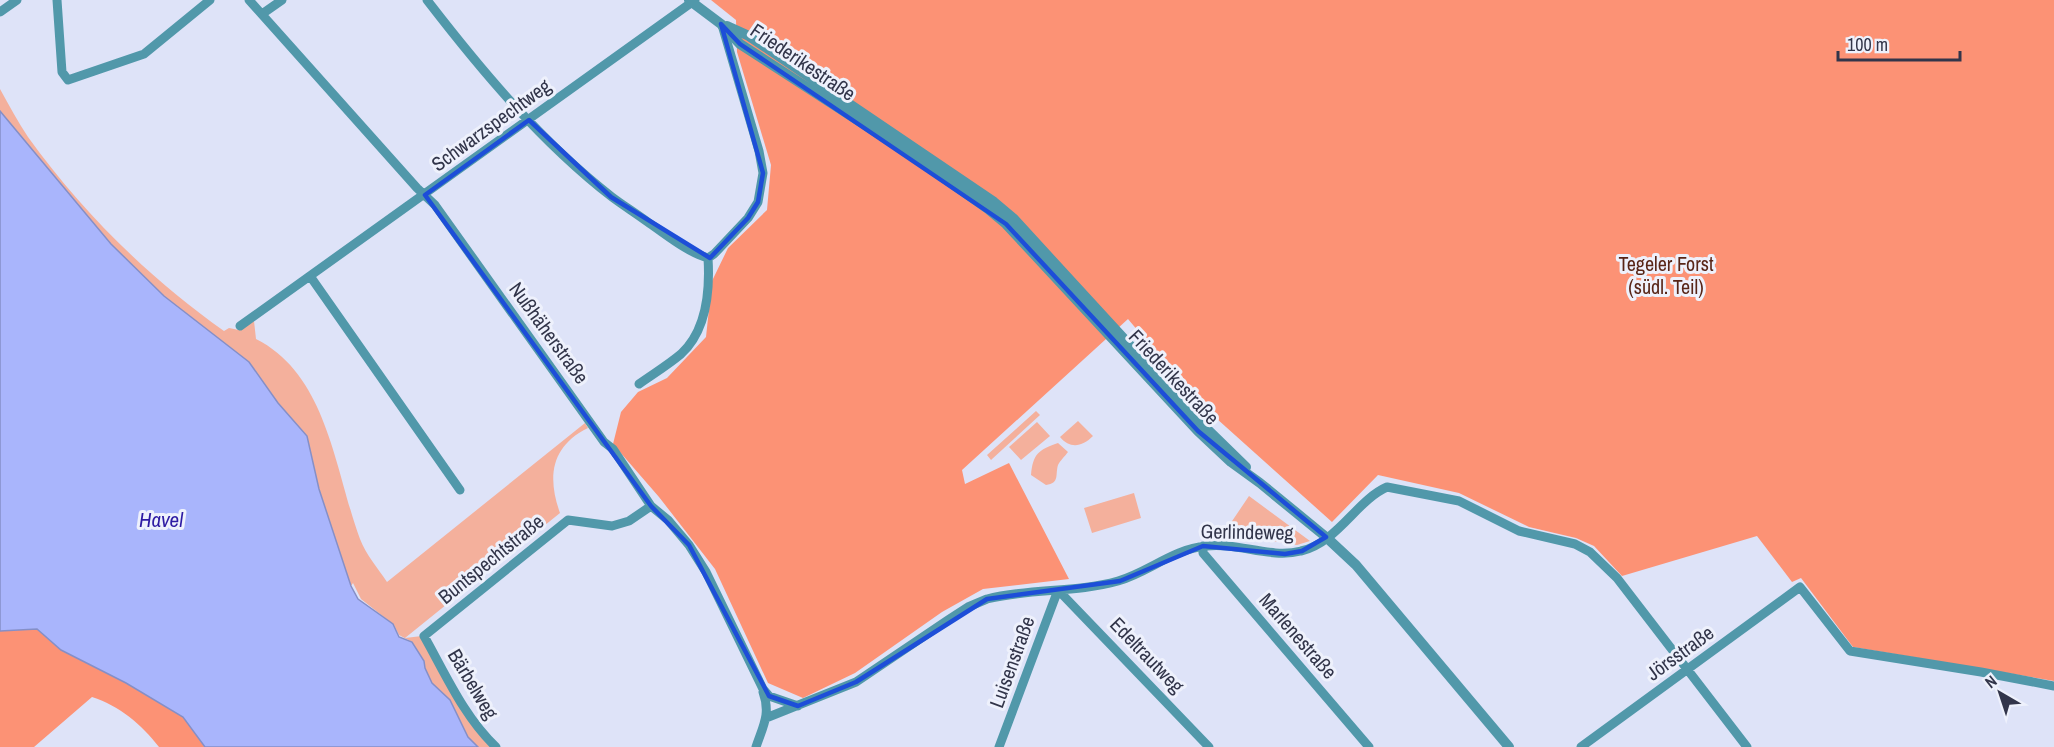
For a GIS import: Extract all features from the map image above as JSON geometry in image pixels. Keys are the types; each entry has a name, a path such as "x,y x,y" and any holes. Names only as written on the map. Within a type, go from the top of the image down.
{"street":[{"path":"0,12 17,0"},
{"path":"57,0 62,72 68,80 144,54 210,0"},
{"name":"Nußhäherstraße","path":"249,0 435,205 604,442 613,449 651,506 677,531 706,572 763,689"},
{"path":"262,14 282,0"},
{"path":"427,0 457,39 529,120 611,197 671,238 708,258"},
{"name":"Schwarzspechtweg","path":"240,326 692,1"},
{"name":"Friederikestraße","path":"692,1 721,24 749,36 994,202 1013,218 1204,426 1237,457 1260,483 1326,537 1356,565 1509,747"},
{"path":"708,258 748,218 758,202 763,173 759,151 721,24"},
{"path":"639,384 680,354 693,338 705,307 709,284 708,258"},
{"path":"310,276 460,490"},
{"name":"Gerlindeweg","path":"766,718 856,682 968,607 997,596 1120,581 1173,555 1203,546 1230,545 1286,554 1302,551 1336,532 1377,492 1387,487 1459,501 1519,531 1575,544 1590,552 1617,578 1688,670"},
{"name":"Buntspechtstraße","path":"424,636 566,521 572,519 607,526 620,525 651,506"},
{"name":"Marlenestraße","path":"1203,546 1203,553 1369,747"},
{"name":"Jörsstraße","path":"1581,747 1800,587 1850,651 1970,670 2054,687"},
{"name":"Luisenstraße","path":"999,747 1058,590"},
{"name":"Edeltrautweg","path":"1058,590 1209,747"},
{"name":"Bärbelweg","path":"424,636 472,718 484,736 496,747"},
{"path":"1688,670 1747,747"},
{"path":"763,689 769,696 794,705"},
{"path":"756,747 768,705 763,689"}],"highlighted area":[{"path":"721,24 740,44 1006,224 1198,431 1326,537 1302,551 1285,554 1203,546 1120,581 987,599 856,682 798,706 769,696 689,545 651,506 425,195 529,120 611,197 710,258 748,218 758,202 763,173"}],"shaded area":[{"path":"0,89 24,131 49,165 94,217 143,266 196,311 224,331 229,328 239,330 254,321 256,339 280,355 299,376 314,400 326,427 360,539 387,582 585,423 588,428 566,444 555,464 554,487 560,513 405,638 422,636 491,747 478,747 468,737 450,700 432,683 424,661 412,642 399,635 394,625 361,599 353,583 351,586 319,489 307,436 278,403 249,362 164,296 111,244 3,116 0,111"},
{"path":"1036,411 1040,415 991,460 987,455"},
{"path":"1078,421 1093,436 1085,442 1072,445 1060,437"},
{"path":"1037,422 1050,436 1021,460 1009,447"},
{"path":"1058,443 1068,452 1058,465 1055,480 1046,485 1031,475 1033,462 1041,451"},
{"path":"1134,493 1141,518 1092,533 1084,508"},
{"path":"1249,496 1310,541 1297,545 1224,533"}],"green space":[{"name":"Tegeler Forst (südl. Teil)","path":"711,0 2054,0 2054,681 1853,647 1801,578 1792,582 1757,536 1622,576 1594,546 1576,538 1529,527 1459,493 1378,475 1332,522 1197,401 1128,319 962,470 965,484 1009,463 1069,579 983,589 942,612 855,673 803,698 768,683 715,569 659,497 613,444 621,412 638,392 667,378 706,337 712,281 728,248 767,210 771,165 737,52 736,20"},
{"path":"37,629 61,650 126,683 183,717 205,747 159,747 129,717 112,705 92,697 34,747 0,747 0,631"}],"water":[{"name":"Havel","path":"0,111 111,244 164,296 249,362 278,403 307,436 319,489 351,586 358,599 393,624 399,637 412,642 424,661 432,683 450,700 468,737 478,747 205,747 183,717 126,683 61,650 37,629 0,631"}]}
